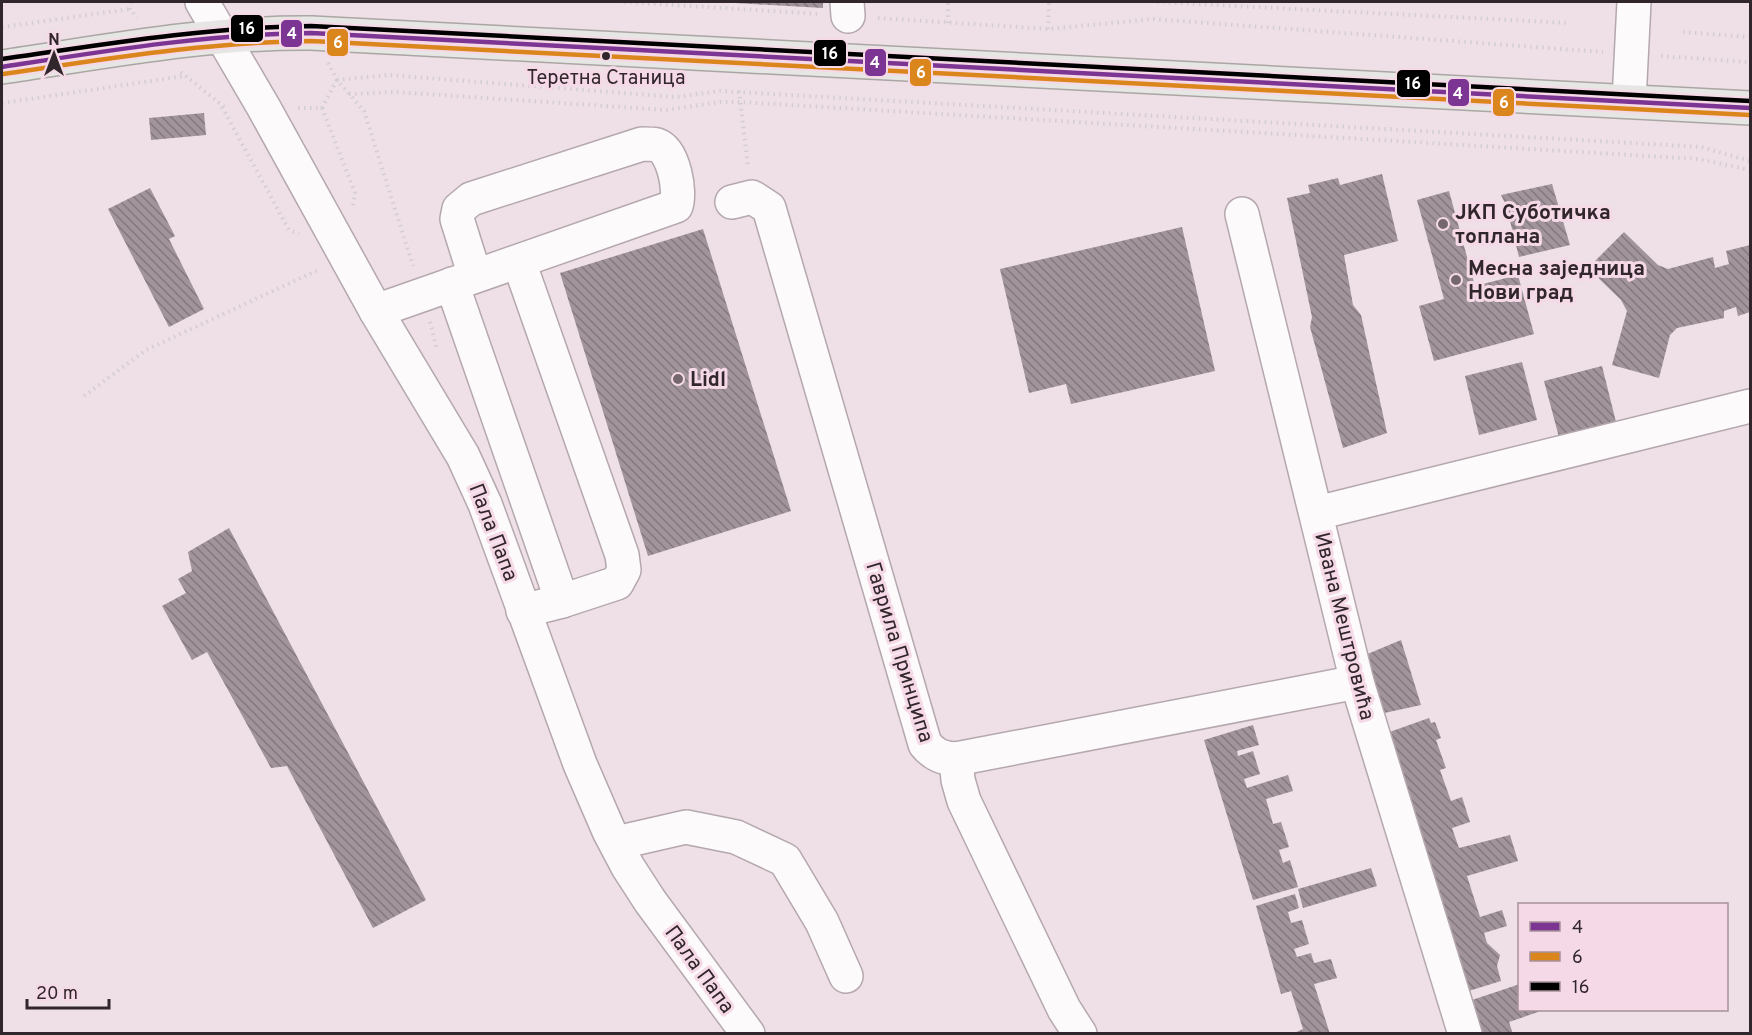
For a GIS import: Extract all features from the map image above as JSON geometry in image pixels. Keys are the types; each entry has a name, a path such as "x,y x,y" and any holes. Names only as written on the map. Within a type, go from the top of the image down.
{"main road":[{"path":"2,67 221,36 311,33 1750,108"}],"street":[{"name":"Пала Папа","path":"202,2 264,108 376,312 463,456 485,504 580,764 615,843 650,901 748,1034"},
{"path":"1629,101 1634,2"},
{"path":"376,312 450,285 676,206 679,189 670,160 664,150 657,145 642,144 471,199 459,209 450,285 562,601"},
{"name":"Гаврила Принципа","path":"742,200 769,208 925,744 933,754 956,759 1357,682"},
{"name":"Ивана Мештровића","path":"1242,214 1357,682 1465,1034"},
{"path":"519,262 622,555 624,570 617,583 523,611"},
{"path":"1317,513 1750,406"},
{"path":"956,759 957,780 964,801 1064,1009 1080,1034"},
{"path":"615,843 686,827 736,837 785,860 822,922 846,976"}],"path":[{"path":"2,27 130,9 131,2"},
{"path":"624,2 847,9 948,22 1048,29 1153,19 1750,62"},
{"path":"948,2 948,22"},
{"path":"1048,29 1049,2"},
{"path":"1157,2 1570,23"},
{"path":"1683,32 1750,37"},
{"path":"738,55 742,200"},
{"path":"437,352 450,285 364,111 338,80 388,75 676,97 720,91 1701,147 1750,161"},
{"path":"2,103 185,76"},
{"path":"349,94 395,92 666,110 720,102 740,102 1698,159 1750,170"},
{"path":"84,396 146,350 345,258"}],"building":[{"path":"823,2 823,8 735,3"},
{"path":"204,113 206,135 151,140 149,118"},
{"path":"1382,174 1398,241 1344,255 1353,305 1361,315 1387,433 1343,448 1310,327 1312,317 1287,198 1310,193 1308,185 1338,178 1340,185"},
{"path":"1552,184 1570,245 1519,257 1506,205 1501,195"},
{"path":"150,188 175,236 169,239 204,309 169,327 108,209"},
{"name":"Месна заједница Нови град","path":"1449,191 1475,286 1518,275 1534,334 1434,361 1419,306 1444,299 1417,200"},
{"path":"1182,227 1215,371 1071,404 1066,384 1029,393 1000,269"},
{"path":"703,229 791,511 648,556 560,273"},
{"path":"1624,232 1658,265 1668,269 1713,257 1715,268 1729,264 1726,251 1750,245 1750,312 1738,316 1736,307 1724,311 1724,318 1677,328 1670,335 1659,378 1612,365 1627,311 1621,300 1588,268"},
{"path":"1522,362 1537,420 1479,435 1465,376"},
{"path":"1602,366 1617,426 1560,441 1544,381"},
{"path":"229,528 426,900 373,928 287,766 271,768 207,652 192,660 162,606 186,593 178,579 192,571 188,552"},
{"path":"1401,640 1421,705 1375,715 1358,658"},
{"path":"1429,718 1431,723 1435,722 1441,738 1436,740 1446,768 1440,770 1451,801 1462,797 1470,822 1452,828 1459,848 1510,835 1518,861 1467,876 1480,917 1502,910 1507,926 1484,933 1487,943 1500,955 1497,966 1501,981 1459,994 1381,735"},
{"path":"1253,725 1259,745 1237,751 1238,756 1253,751 1260,774 1244,779 1247,788 1288,775 1293,791 1266,799 1273,824 1281,822 1289,847 1279,850 1283,863 1290,860 1298,887 1253,900 1204,740"},
{"path":"1371,868 1377,886 1303,908 1298,889"},
{"path":"1295,894 1299,908 1288,912 1291,923 1302,920 1309,944 1294,949 1297,957 1311,953 1314,963 1331,959 1337,978 1314,984 1330,1034 1292,1034 1303,1029 1291,991 1281,994 1256,906"},
{"path":"1518,985 1518,1011 1541,1011 1509,1022 1513,1034 1470,1034 1460,1004"}],"transit line":[{"name":"16","path":"2,59 195,33 311,26 1750,101"},
{"name":"4","path":"2,67 195,40 311,33 1750,108"},
{"name":"6","path":"3,74 195,48 311,41 1750,115"}],"place":[{"name":"Теретна Станица","path":"606,56"},
{"name":"ЈКП Суботичка топлана","path":"1443,224"},
{"name":"Месна заједница Нови град","path":"1456,280"},
{"name":"Lidl","path":"678,379"}]}
